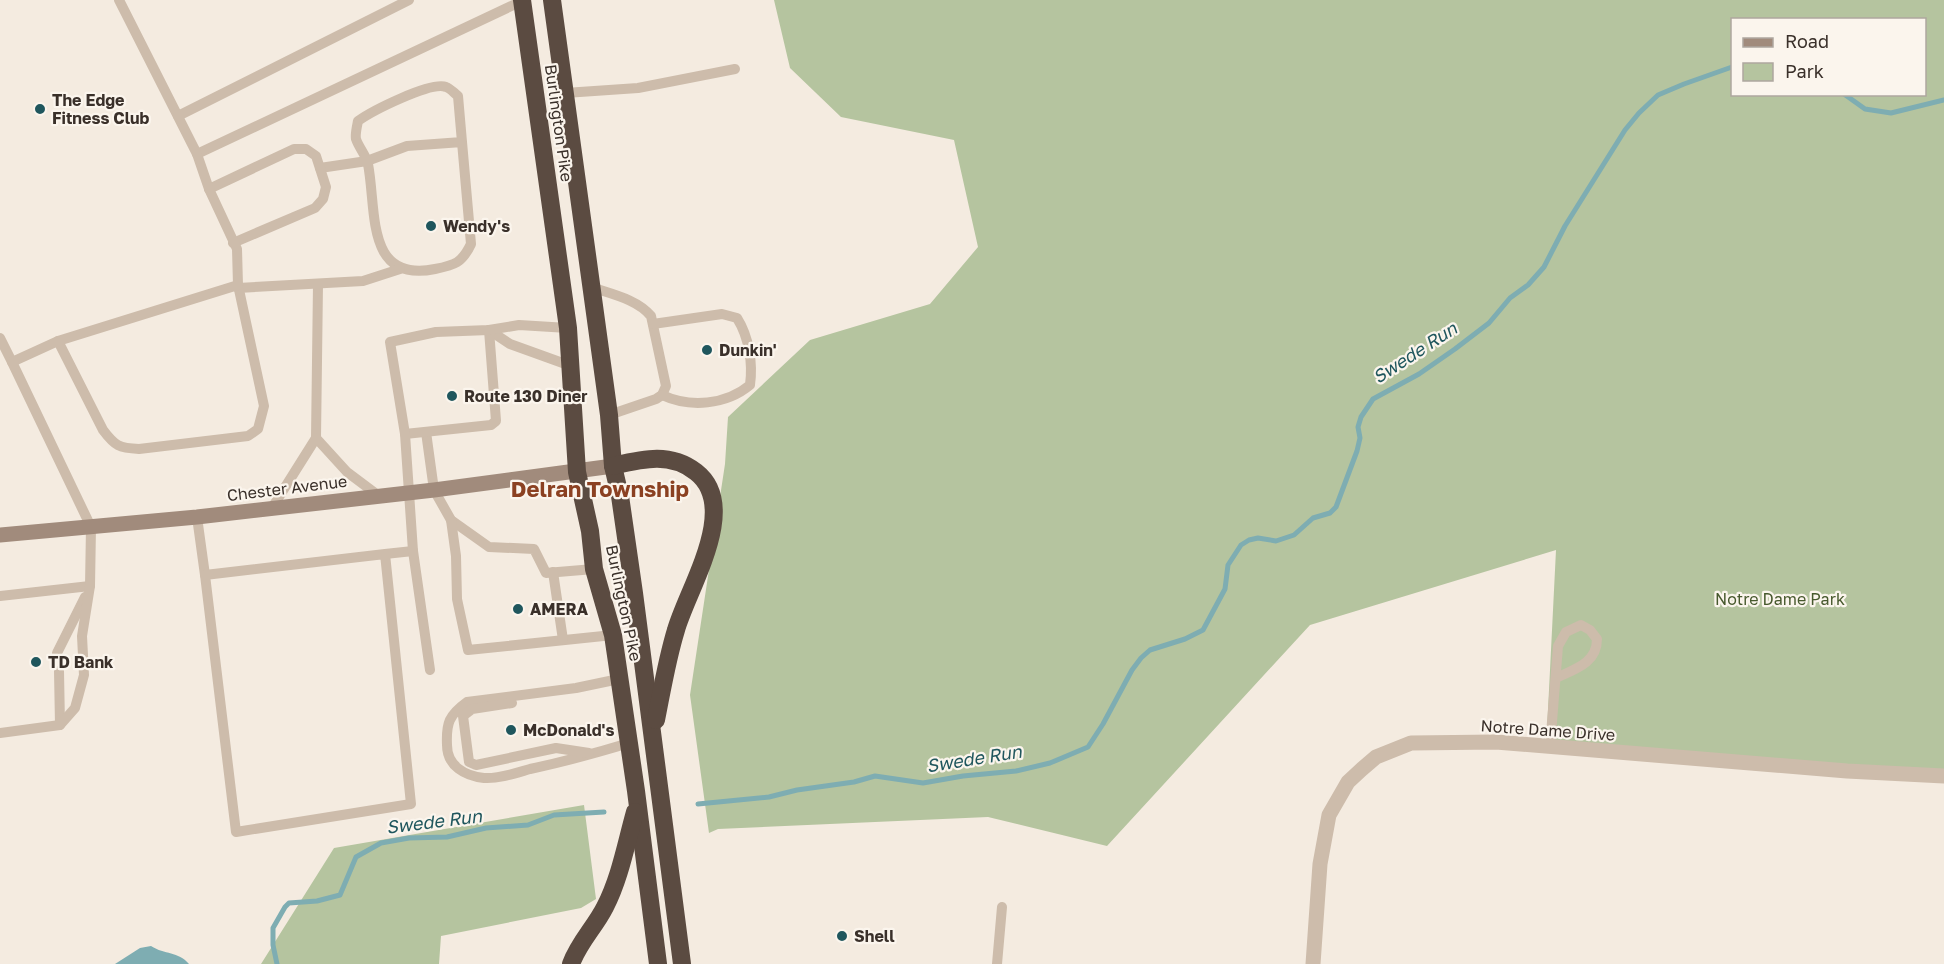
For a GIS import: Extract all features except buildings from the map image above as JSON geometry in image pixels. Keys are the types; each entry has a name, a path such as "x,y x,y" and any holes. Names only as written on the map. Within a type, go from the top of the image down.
{"highway":[{"name":"Burlington Pike","path":"522,0 568,328 577,472 590,531 594,569 614,635 658,964"},
{"name":"Burlington Pike","path":"552,0 609,415 613,466 620,496 682,964"},
{"path":"613,466 644,459 669,459 692,469 702,477 712,492 714,508 712,528 706,552 676,628 652,736"},
{"path":"571,964 576,949 604,909 614,884 638,804"}],"street":[{"name":"Chester Avenue","path":"0,535 196,517 434,490 613,466"},
{"name":"Notre Dame Drive","path":"1313,964 1320,864 1329,815 1348,782 1362,769 1376,757 1411,743 1496,742 1848,771 1944,776"}],"lane":[{"path":"58,341 103,430 111,441 122,448 248,436 258,429 264,406 238,287 237,249 209,189 197,154 119,0"},
{"path":"178,116 409,0"},
{"path":"197,154 522,0"},
{"path":"565,93 638,88 735,69"},
{"path":"12,362 58,341 238,287 363,281 400,269 421,272 450,266 465,258 471,244 458,96 446,87 431,86 370,112 358,121 355,138 368,161 383,254 400,269"},
{"path":"320,168 368,161 407,146 462,142"},
{"path":"209,189 294,149 306,149 316,156 326,187 323,199 315,208 233,243"},
{"path":"272,508 316,438 318,284"},
{"path":"591,287 645,309 652,320 666,386 656,399 609,415"},
{"path":"652,320 722,314 737,318 743,328 752,367 750,385 739,394 727,398 694,404 673,400 662,394"},
{"path":"430,670 413,551 405,434 390,342 436,332 489,330 519,326 568,328"},
{"path":"489,330 510,344 571,366"},
{"path":"405,434 491,425 496,421 489,330"},
{"path":"0,338 91,527 90,586 82,636 84,675 75,708 60,725 0,733"},
{"path":"426,432 434,490 451,520 456,556 457,599 468,650 614,635"},
{"path":"316,438 347,472 379,496"},
{"path":"196,517 236,832 411,804 385,554"},
{"path":"451,520 489,547 534,549 546,573 594,569"},
{"path":"205,575 413,551"},
{"path":"553,572 563,640"},
{"path":"0,596 90,586"},
{"path":"57,653 90,586"},
{"path":"1550,747 1558,646 1566,632 1581,625 1590,630 1598,639 1597,649 1587,662 1556,678"},
{"path":"59,671 60,725"},
{"path":"619,679 467,702 455,710 447,725 447,749 453,765 463,773 487,778 594,754 629,743"},
{"path":"555,690 542,698 471,709 463,716 469,762 476,765 556,748 594,754"},
{"path":"997,964 1002,907"}],"green space":[{"name":"Notre Dame Park","path":"774,0 1944,0 1944,775 1546,750 1556,550 1310,625 1107,846 988,817 718,829 709,833 690,695 725,464 728,417 810,340 930,304 978,247 954,140 841,117 790,68"},
{"path":"584,805 596,899 581,908 441,936 439,964 261,964 334,848"}],"water":[{"path":"151,946 176,955 189,964 115,964 140,948"}],"waterway":[{"name":"Swede Run","path":"698,804 769,797 797,790 854,782 875,776 923,783 963,776 1016,771 1050,763 1088,747 1141,658 1150,650 1185,639 1203,630 1225,589 1228,565 1241,545 1258,538 1276,541 1294,535 1313,518 1330,513 1336,507 1357,451 1360,438 1358,427 1361,417 1373,399 1419,374 1455,349 1489,323 1510,298 1528,285 1544,267 1565,226 1625,130 1639,113 1658,95 1731,67"},
{"name":"Swede Run","path":"1847,96 1865,109 1891,113 1944,100"},
{"name":"Swede Run","path":"277,964 273,945 273,928 285,907 289,903 317,901 340,895 356,857 381,843 409,838 447,837 486,828 528,825 554,815 604,812"}],"place":[{"name":"The Edge Fitness Club","path":"40,109"},
{"name":"Wendy's","path":"431,226"},
{"name":"Dunkin'","path":"707,350"},
{"name":"Route 130 Diner","path":"452,396"},
{"name":"AMERA","path":"518,609"},
{"name":"TD Bank","path":"36,662"},
{"name":"McDonald's","path":"511,730"},
{"name":"Shell","path":"842,936"}],"district":[{"name":"Delran Township","path":"600,489"}]}
